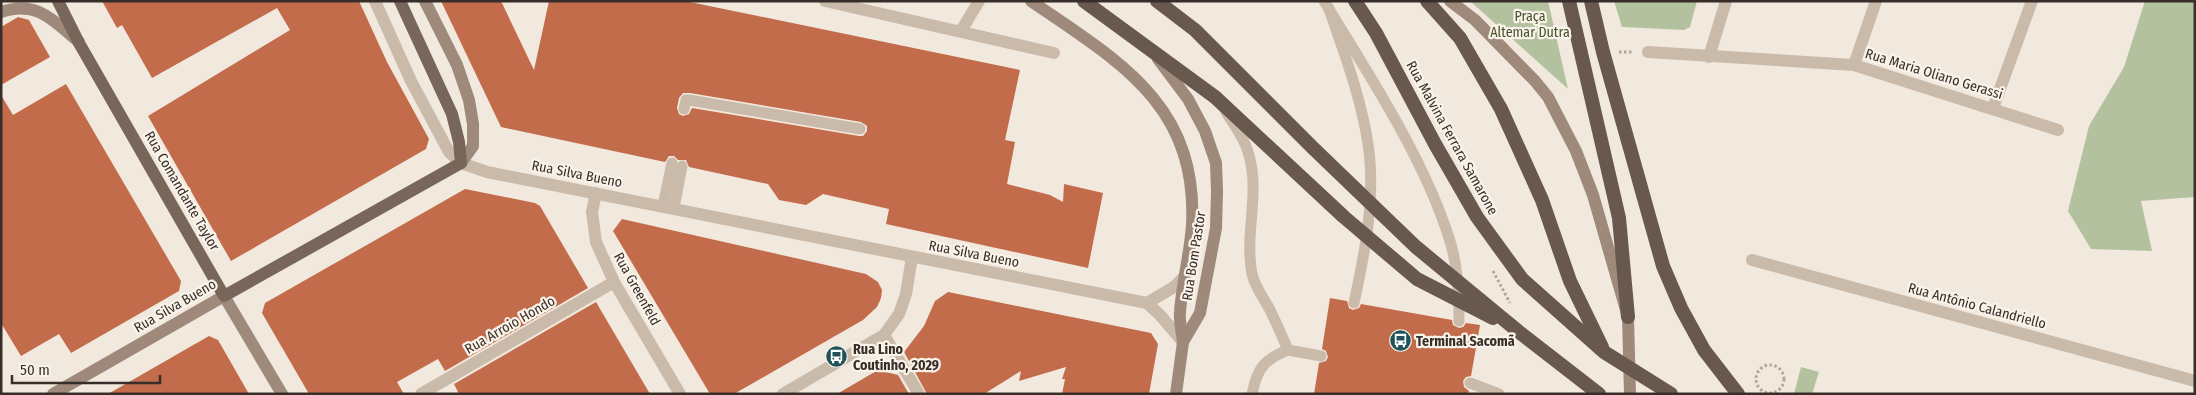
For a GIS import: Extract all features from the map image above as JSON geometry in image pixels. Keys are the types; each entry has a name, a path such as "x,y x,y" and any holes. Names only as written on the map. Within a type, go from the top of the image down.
{"highway":[{"path":"1084,1 1134,35 1216,97 1344,217 1417,279 1519,332"},
{"path":"1157,1 1195,30 1313,148 1416,247 1519,332 1599,394"},
{"name":"Rua Malvina Ferrara Samarone","path":"1355,1 1376,34 1434,144 1477,217 1522,279 1604,352 1671,394"},
{"path":"1427,1 1460,38 1501,109 1542,200 1570,281 1604,352"},
{"path":"1569,1 1619,218 1628,317"},
{"path":"1591,1 1603,52 1664,266 1681,308 1704,350 1738,394"}],"main road":[{"name":"Rua Comandante Taylor","path":"58,1 79,42 282,394"},
{"path":"400,1 452,114 460,142 460,163"},
{"path":"425,1 457,65 469,100 473,124 473,146 460,163"},
{"path":"1031,1 1107,53 1145,87 1159,104 1185,157 1192,188 1192,227 1180,313 1183,342"},
{"path":"1450,1 1475,20 1512,56 1548,97 1576,151 1593,194 1628,317 1630,394"},
{"path":"1,12 14,7 26,6 38,10 79,42"},
{"name":"Rua Bom Pastor","path":"1148,47 1188,99 1205,130 1216,163 1217,192 1214,236 1200,313 1183,342 1176,394"},
{"name":"Rua Silva Bueno","path":"53,394 460,163"}],"street":[{"path":"375,1 385,27 411,81 449,152 460,163"},
{"path":"825,1 1054,53"},
{"path":"961,31 979,1"},
{"path":"1709,57 1726,1"},
{"path":"1854,66 1876,1"},
{"path":"1993,108 2032,1"},
{"name":"Rua Maria Oliano Gerassi","path":"1648,52 1854,66 1993,108 2058,130"},
{"name":"Rua Silva Bueno","path":"460,163 487,172 596,192 1147,303"},
{"name":"Rua Greenfeld","path":"596,192 592,212 596,242 614,282 680,394"},
{"path":"784,394 884,335 900,314 906,294 912,257"},
{"name":"Rua Antônio Calandriello","path":"1752,260 2195,381"},
{"path":"1183,342 1147,303 1174,287 1185,276"},
{"name":"Rua Arroio Hondo","path":"421,394 614,282"},
{"path":"884,335 919,394"}],"lane":[{"path":"1326,5 1358,95 1368,145 1370,195 1355,299"},
{"path":"1326,5 1383,98 1426,180 1450,239 1459,286 1459,321"},
{"path":"1216,97 1240,133 1248,152 1253,174 1254,192 1249,247 1252,274 1256,288 1288,350"},
{"path":"692,107 860,129"},
{"path":"668,207 677,165"},
{"path":"1252,394 1260,368 1272,356 1288,350 1320,356"},
{"path":"1470,383 1499,394"}],"path":[{"path":"1603,52 1648,52"},
{"path":"1772,366 1780,369 1784,377 1782,386 1776,393 1761,392 1757,384 1757,375 1763,367 1772,366"}],"green space":[{"name":"Praça Altemar Dutra","path":"1470,1 1548,1 1568,89"},
{"path":"1614,1 1697,1 1690,27 1684,30 1622,27"},
{"path":"2145,1 2195,1 2195,197 2141,201 2152,251 2091,249 2068,211 2089,126 2124,67"},
{"path":"1801,367 1819,372 1812,394 1794,394"}],"building":[{"path":"102,1 359,1 387,62 429,139 426,149 231,261 148,116 290,30 277,8 152,78 122,25 117,28"},
{"path":"441,1 501,1 534,70 549,1 685,1 1020,70 1005,140 1015,142 1007,184 1050,195 1063,202 1064,184 1103,193 1088,268 886,224 889,209 823,194 806,205 779,200 768,184 689,167 686,160 678,160 674,156 669,156 665,162 501,127","holes":["683,93 861,122 867,126 867,131 863,136 859,136 692,108 689,114 683,116 679,114 677,108 679,98"]},
{"path":"18,17 29,20 50,57 1,85 1,27"},
{"path":"66,84 181,281 179,291 71,353 59,334 21,356 1,323 1,95 13,115"},
{"path":"465,189 535,203 540,206 588,288 445,371 438,359 397,382 404,394 309,394 262,313 265,303"},
{"path":"622,219 866,274 878,282 882,290 881,298 877,307 863,320 734,394 710,394 613,231"},
{"path":"948,292 1151,333 1158,344 1149,394 1062,394 1065,379 1062,379 1066,367 1019,381 1021,371 984,394 927,394 904,352 924,326 935,301"},
{"name":"Terminal Sacomã","path":"1330,298 1347,301 1349,308 1353,310 1359,308 1361,304 1452,320 1453,325 1459,328 1463,327 1466,323 1480,325 1471,376 1466,377 1463,381 1464,387 1469,391 1468,394 1314,394 1319,363 1326,361 1328,357 1326,351 1322,349"},
{"path":"596,302 650,394 459,394 454,384"},
{"path":"209,336 218,340 249,394 108,394"},
{"path":"878,370 898,375 909,394 837,394"}],"place":[{"name":"Terminal Sacomã","path":"1400,341"},
{"name":"Rua Lino Coutinho, 2029","path":"837,357"}]}
